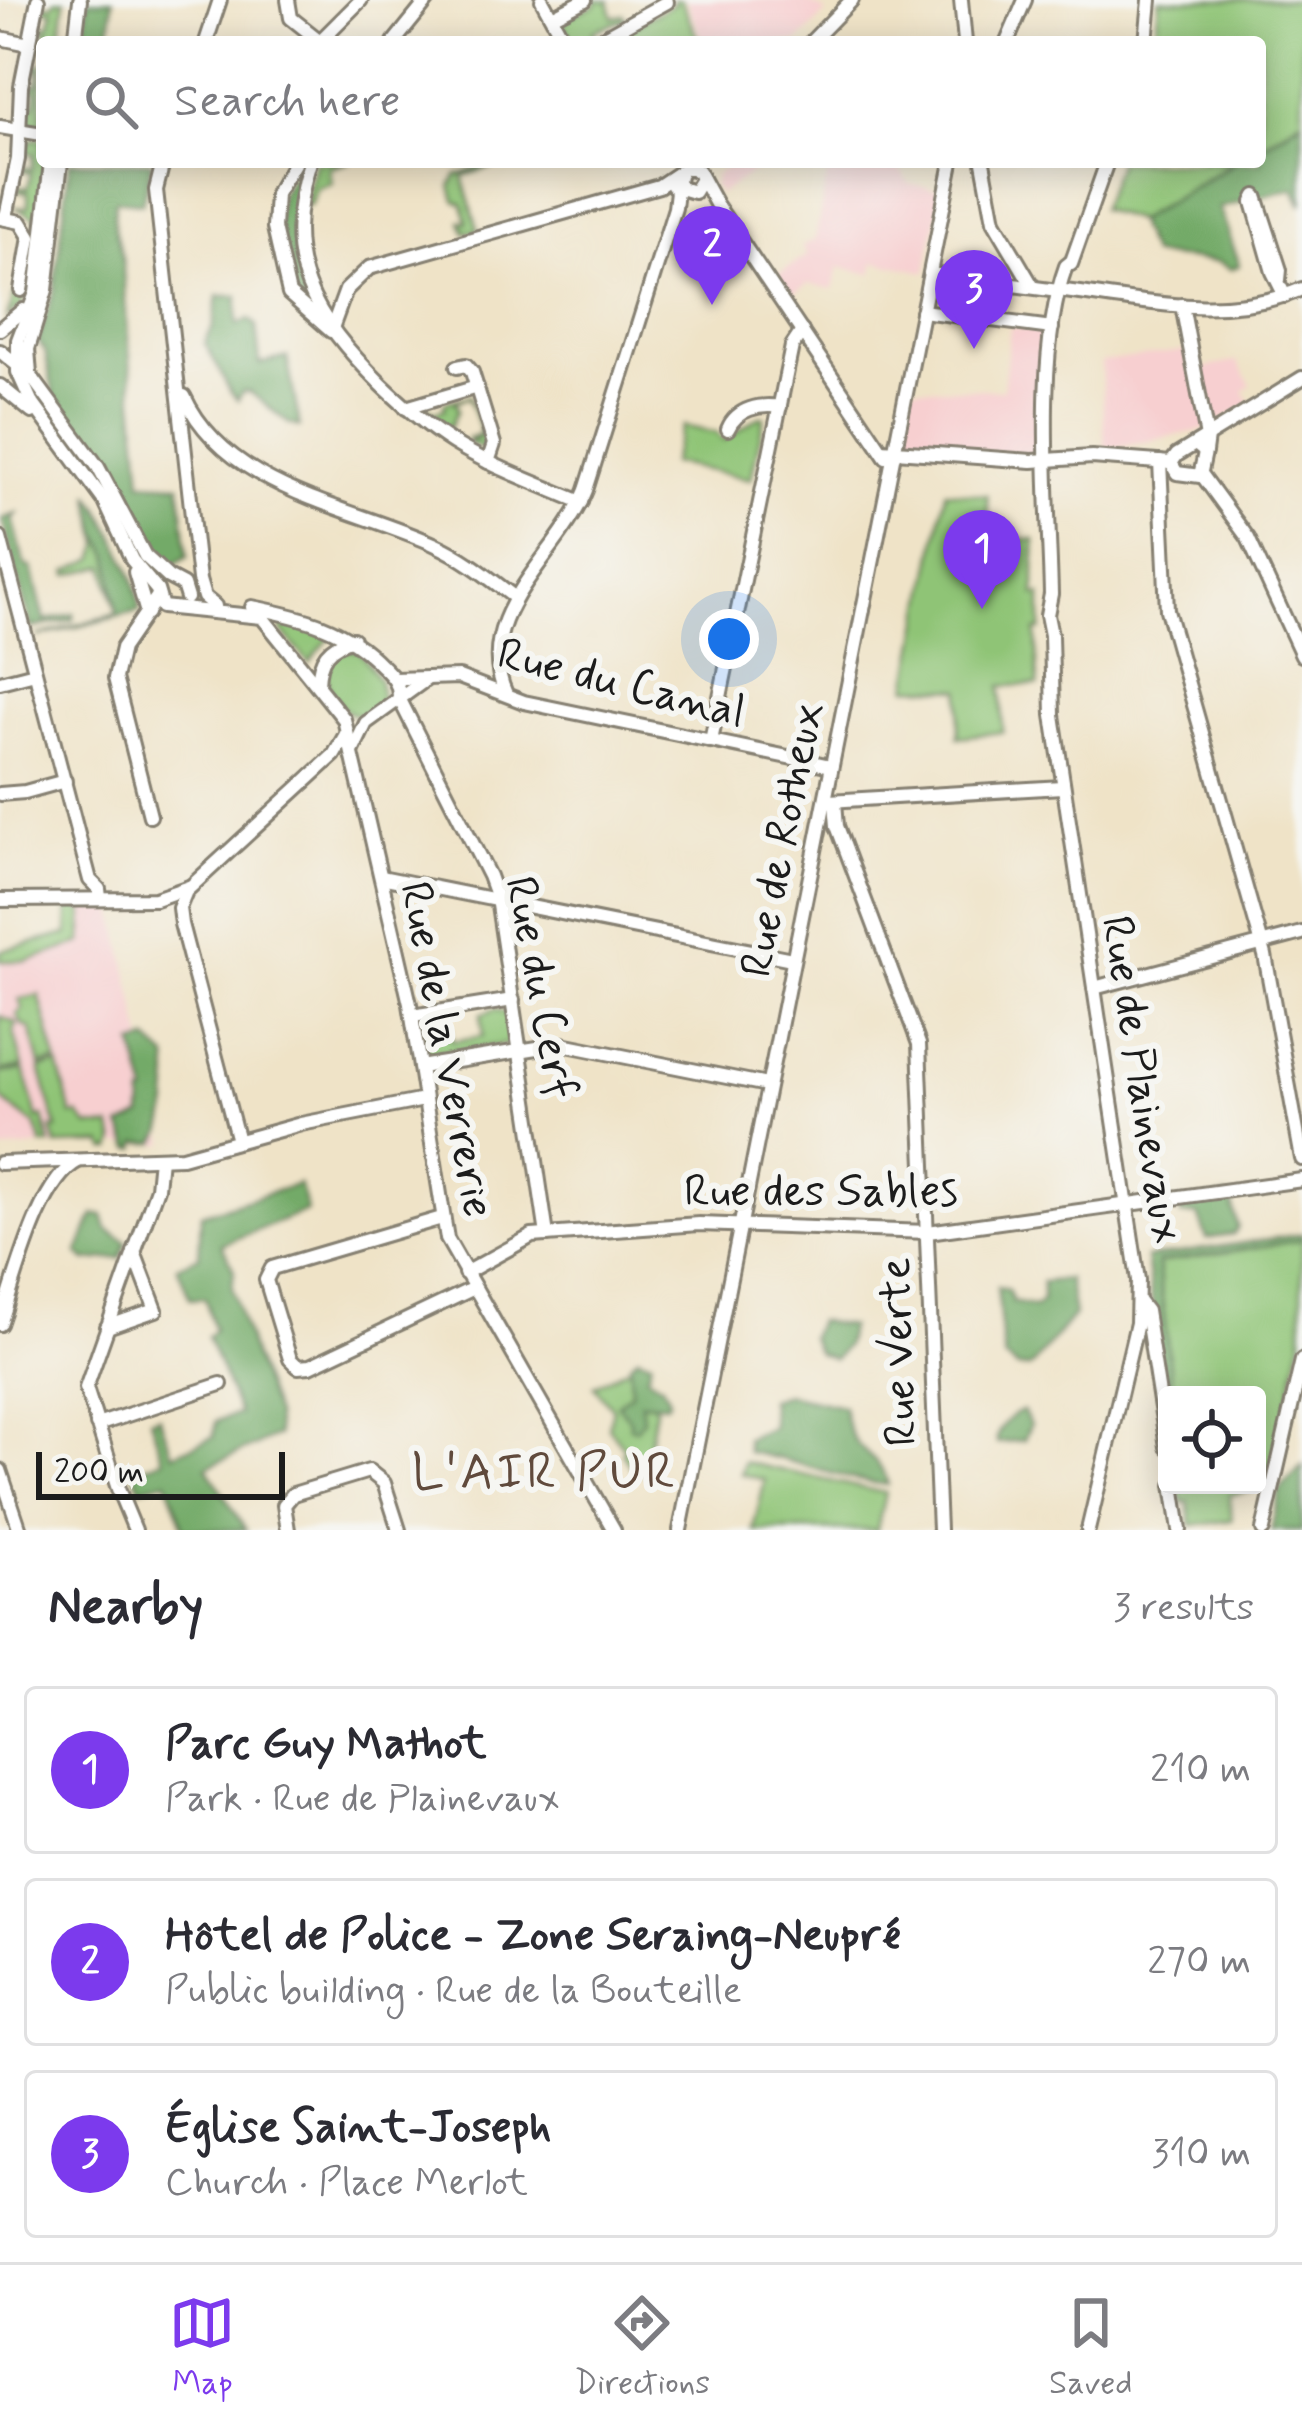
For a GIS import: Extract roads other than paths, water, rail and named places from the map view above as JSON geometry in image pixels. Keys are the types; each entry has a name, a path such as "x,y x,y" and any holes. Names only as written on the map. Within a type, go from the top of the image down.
{"street":[{"path":"0,329 21,315 28,289 30,237 24,225 3,218 18,160 20,91 38,0"},
{"path":"72,36 76,0"},
{"path":"208,36 220,0"},
{"path":"287,0 291,18 313,36"},
{"path":"324,36 361,0"},
{"path":"399,36 428,0"},
{"path":"542,0 562,36"},
{"path":"551,17 585,0"},
{"path":"817,36 852,0"},
{"path":"961,0 964,36"},
{"path":"1010,36 1025,0"},
{"path":"1147,36 1150,0"},
{"path":"607,36 667,2"},
{"path":"0,38 29,44"},
{"path":"0,128 36,133"},
{"path":"50,168 16,361 25,392 105,502 135,565 166,610"},
{"path":"31,376 28,349 46,290 60,168"},
{"path":"162,168 156,190 201,592 215,606"},
{"path":"291,168 276,194 273,224 289,294 440,435 488,462 581,502"},
{"path":"308,168 300,202 299,242 310,290 331,332"},
{"path":"885,446 899,434 951,168"},
{"path":"984,168 997,229 1033,287"},
{"path":"1062,286 1106,168"},
{"path":"331,332 346,290 369,268 688,176"},
{"path":"688,176 714,200 885,446 1018,460 1166,463 1302,378"},
{"path":"506,694 497,660 514,597 581,502 688,176"},
{"path":"1280,280 1273,272 1252,202 1256,196 1285,296"},
{"path":"929,274 1033,287 1062,286 1182,305 1237,307 1302,289"},
{"name":"Rue de Plainevaux","path":"1052,328 1062,307 1062,286"},
{"name":"Rue de Plainevaux","path":"1062,286 1052,328 1048,458 1051,594 1056,609 1053,715 1128,1203 1138,1301 1134,1339 1088,1530"},
{"path":"1182,305 1202,475 1248,538 1290,609 1302,655"},
{"path":"922,311 1052,328"},
{"path":"711,741 792,346 802,331"},
{"path":"0,351 31,376 106,480 145,556 182,592 197,605 292,613 353,640 395,680 400,698"},
{"path":"457,367 469,366 477,387 494,444 488,462"},
{"path":"178,382 194,417 210,437 265,477 448,550 514,597"},
{"path":"0,386 56,431"},
{"path":"406,408 477,387"},
{"path":"728,429 731,421 757,405 780,407"},
{"path":"186,454 198,438 210,437"},
{"name":"Rue de Rotheux","path":"680,1530 819,826 830,801 831,766 892,469 885,446"},
{"path":"1166,463 1177,473 1202,475"},
{"path":"1166,463 1168,615 1262,944 1302,1159"},
{"path":"0,538 90,880 85,898"},
{"path":"135,565 145,617"},
{"path":"145,617 166,610 198,565"},
{"path":"157,594 182,592 266,620 346,726 366,723"},
{"path":"150,816 115,678 122,648 157,594"},
{"path":"318,684 326,654 335,645 353,640"},
{"path":"470,680 497,660"},
{"path":"0,682 35,673"},
{"name":"Rue du Canal","path":"395,680 450,676 506,694 831,766"},
{"path":"238,1141 179,912 182,895 347,758 366,723 429,677"},
{"name":"Rue du Cerf","path":"400,698 497,898 548,1235"},
{"name":"Rue de la Verrerie","path":"346,726 347,758 381,878 412,1016 447,1239 614,1530"},
{"path":"0,794 65,781"},
{"path":"830,801 1062,787"},
{"name":"Rue Verte","path":"830,801 919,1045 939,1530"},
{"path":"819,826 837,826"},
{"path":"381,878 792,959"},
{"path":"90,880 100,898"},
{"path":"0,900 155,899 191,886"},
{"path":"155,899 179,912"},
{"path":"1094,988 1302,933"},
{"path":"412,1016 513,1000"},
{"path":"419,1066 520,1043 562,1043 767,1085"},
{"path":"0,1163 164,1158 424,1100"},
{"path":"135,1530 86,1388 164,1158"},
{"path":"0,1324 56,1159"},
{"path":"50,1186 67,1167 85,1159"},
{"path":"22,1161 40,1169 50,1186"},
{"name":"Rue des Sables","path":"442,1218 272,1268 266,1280 290,1359 298,1367 310,1366 470,1281 520,1240 548,1235 682,1225 928,1232 1302,1180"},
{"path":"107,1327 156,1310 134,1252"},
{"path":"1138,1301 1146,1311 1158,1391"},
{"path":"1134,1339 1144,1336 1150,1341"},
{"path":"1263,1530 1302,1360"},
{"path":"97,1426 221,1384"},
{"path":"0,1470 20,1530"},
{"path":"288,1530 284,1505 293,1494 369,1471 384,1483 399,1530"},
{"path":"1174,1494 1180,1530"}],"place":[{"name":"Hôtel de Police - Zone Seraing-Neupré","path":"712,305"},
{"name":"Église Saint-Joseph","path":"974,349"},
{"name":"Parc Guy Mathot","path":"982,609"}],"district":[{"name":"L'AIR PUR","path":"545,1470"}]}
